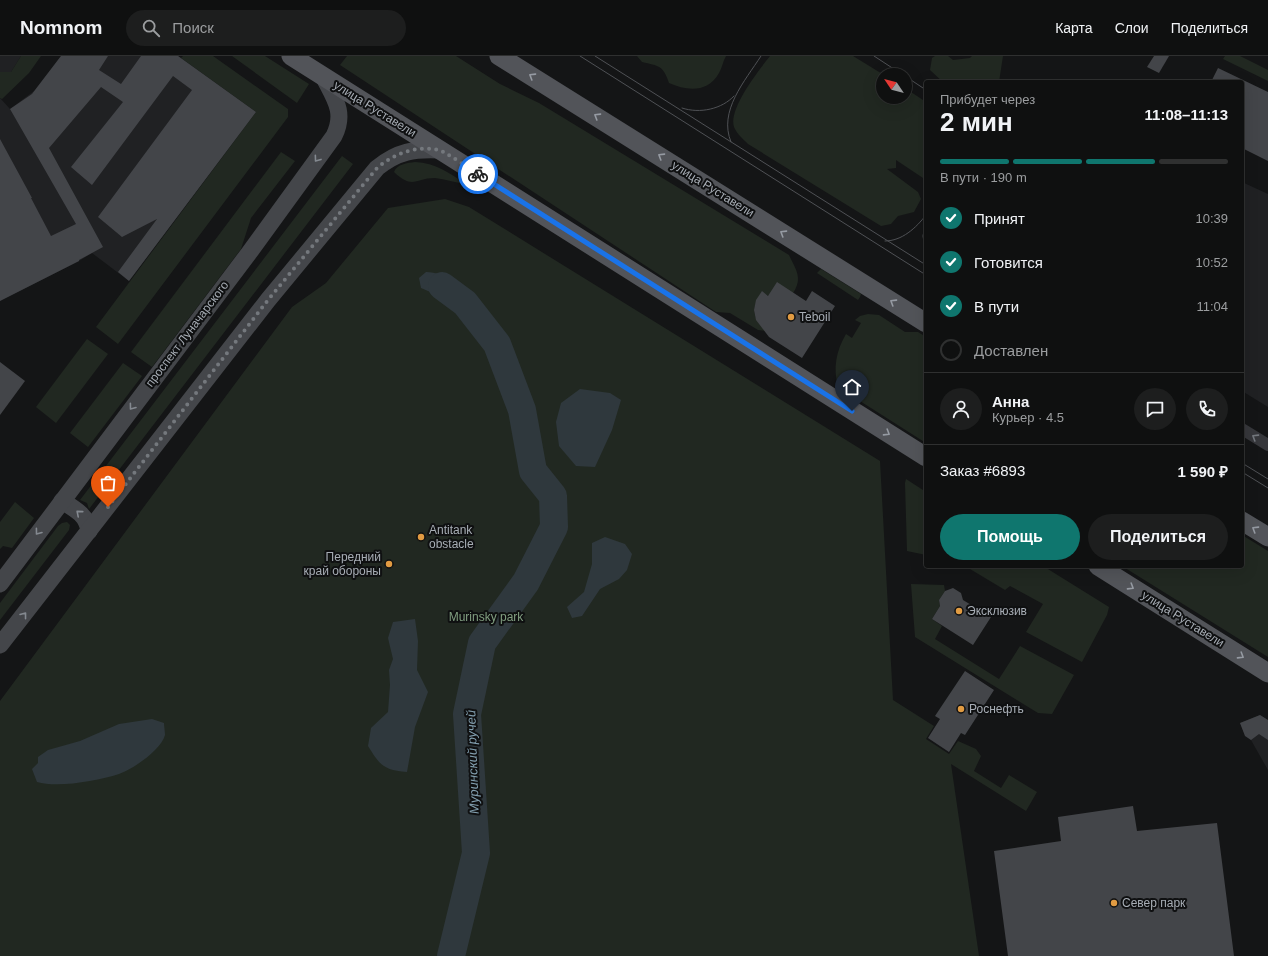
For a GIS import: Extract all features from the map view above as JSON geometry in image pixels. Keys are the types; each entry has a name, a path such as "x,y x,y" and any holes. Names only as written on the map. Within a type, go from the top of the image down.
{"main road":[{"name":"улица Руставели","path":"291,56 924,456"},
{"name":"улица Руставели","path":"500,56 924,322"},
{"name":"проспект Луначарского","path":"0,584 249,253 334,136 339,127 338,105 322,76"},
{"path":"0,646 268,300 377,168 400,153 419,149 439,150"},
{"path":"62,501 82,514 88,522 89,531"},
{"path":"1244,522 1268,537"},
{"name":"улица Руставели","path":"1101,568 1268,673"}],"street":[{"path":"1244,430 1268,445"}],"shaded area":[{"path":"0,56 21,56 11,72 0,72"},
{"path":"61,56 178,56 256,112 129,281 92,253 0,301 0,98 10,109 34,91"},
{"path":"1244,183 1268,194 1268,407 1244,392"},
{"path":"426,272 445,277 459,290 465,303 442,297 421,288 419,278"},
{"path":"580,389 610,393 621,400 612,430 595,467 576,466 559,446 556,422 561,403"},
{"path":"605,537 625,544 632,554 627,570 619,579 600,589 582,616 572,618 567,607 584,592 592,564 592,543"},
{"path":"415,619 418,641 417,670 428,692 415,727 407,772 387,768 379,762 368,746 371,728 388,712 390,685 389,670 393,659 388,638 393,622"},
{"path":"1260,715 1268,720 1268,770 1251,740 1245,735 1240,723"},
{"path":"152,719 164,723 165,735 162,741 152,753 125,772 110,777 78,783 46,784 37,782 32,769 38,763 38,757 48,750 80,741 119,724"}],"green space":[{"path":"21,56 41,56 29,73 2,99 0,98 0,72 11,72"},
{"path":"183,56 213,56 288,109 288,117 118,344 96,327 256,112 181,58"},
{"path":"232,56 265,56 309,84 297,103"},
{"path":"347,56 456,56 500,84 539,103 789,255 798,278 796,288 793,293 768,296 762,292 756,303 755,313 758,322 766,331 758,330 730,313 716,312 340,65"},
{"path":"637,56 726,56 720,71 714,80 703,87 690,89 669,83 665,73 660,67 642,62"},
{"path":"770,56 853,56 876,70 876,104 912,104 912,93 924,101 924,179 896,160 896,168 887,169 918,192 921,199 914,212 898,216 891,224 881,226 748,144 734,127 733,119 740,100"},
{"path":"935,56 948,56 953,60 970,58 972,56 1003,56 999,80 941,80 930,70 932,58"},
{"path":"1225,56 1240,56 1268,70 1268,81 1223,59"},
{"path":"281,152 295,161 251,218 241,249 152,367 131,352"},
{"path":"342,156 353,164 89,509 87,503 80,500"},
{"path":"415,162 436,166 466,184 435,178 410,182 406,181 394,172 397,167 406,163"},
{"name":"Murinsky park","path":"445,199 469,207 880,461 893,700 934,726 926,739 949,754 958,741 976,749 981,756 974,771 1001,788 1009,775 1037,792 1026,811 951,764 979,956 0,956 0,701 292,307 326,283 388,208"},
{"path":"821,269 861,294 858,300 817,273"},
{"path":"868,314 879,315 905,332 918,332 924,336 924,442 838,387 836,380 836,360 838,353 846,334 852,338 861,323 855,320 860,316"},
{"path":"87,339 108,354 56,423 36,407"},
{"path":"123,363 142,376 88,447 70,433"},
{"path":"906,479 924,491 924,555 907,551"},
{"path":"15,502 34,518 12,548 3,546 0,549 0,522"},
{"path":"67,522 70,525 69,530 0,620 0,603 58,526"},
{"path":"1244,536 1268,551 1268,657 1125,568 1244,568"},
{"path":"968,568 1046,568 1109,607 1107,615 1082,662 1026,632 1043,604 1010,586 1005,590"},
{"path":"911,584 944,585 945,591 939,600 940,606 932,619 942,626 935,639 999,679 1020,646 1074,675 1052,714 1038,713 915,637"}],"building":[{"path":"61,56 108,56 99,70 121,84 141,56 178,56 256,112 129,281 118,272 157,219 122,237 98,217 192,90 173,76 92,185 71,167 123,102 101,87 49,148 103,247 79,261 0,301 0,139 51,236 76,224 10,109 32,94"},
{"path":"1154,56 1169,56 1159,73 1147,67"},
{"path":"1218,68 1243,80 1212,80"},
{"path":"1244,80 1268,92 1268,161 1244,149"},
{"name":"Teboil","path":"777,282 806,301 812,291 835,306 802,358 769,337 756,320 754,310 756,300 762,291 768,296"},
{"path":"0,362 25,381 0,415"},
{"name":"Эксклюзив","path":"953,588 961,593 963,600 991,617 973,645 932,619 940,606 939,600 945,591"},
{"name":"Роснефть","path":"965,671 994,690 965,735 961,733 949,752 928,738 940,719 935,716"},
{"path":"1260,715 1268,720 1268,740 1259,734 1251,740 1245,736 1240,723"},
{"name":"Север парк","path":"1133,806 1137,831 1217,823 1234,956 1008,956 994,851 1061,841 1058,817"}],"waterway":[{"name":"Муринский ручей","path":"442,286 465,303 497,344 522,410 533,471 553,496 554,527 526,582 482,643 467,714 476,853 451,956"}],"tram line":[{"path":"580,56 924,274"},
{"path":"595,56 924,264"},
{"path":"731,142 728,130 728,119 731,108 741,86 761,56"},
{"path":"874,56 892,68"},
{"path":"912,81 924,89"},
{"path":"682,108 689,110 710,109 723,104 734,96"},
{"path":"885,241 897,239 908,233 918,225 924,218"},
{"path":"924,231 924,242"},
{"path":"1244,464 1268,479"},
{"path":"1244,473 1268,488"}],"way so far":[{"path":"108,507 268,300 368,181 377,168 400,153 419,149 439,150 478,174"}],"place":[{"name":"Teboil","path":"791,317"},
{"name":"Antitank obstacle","path":"421,537"},
{"name":"Передний край обороны","path":"389,564"},
{"name":"Эксклюзив","path":"959,611"},
{"name":"Роснефть","path":"961,709"},
{"name":"Север парк","path":"1114,903"}],"route":[{"path":"478,174 852,411"}]}
